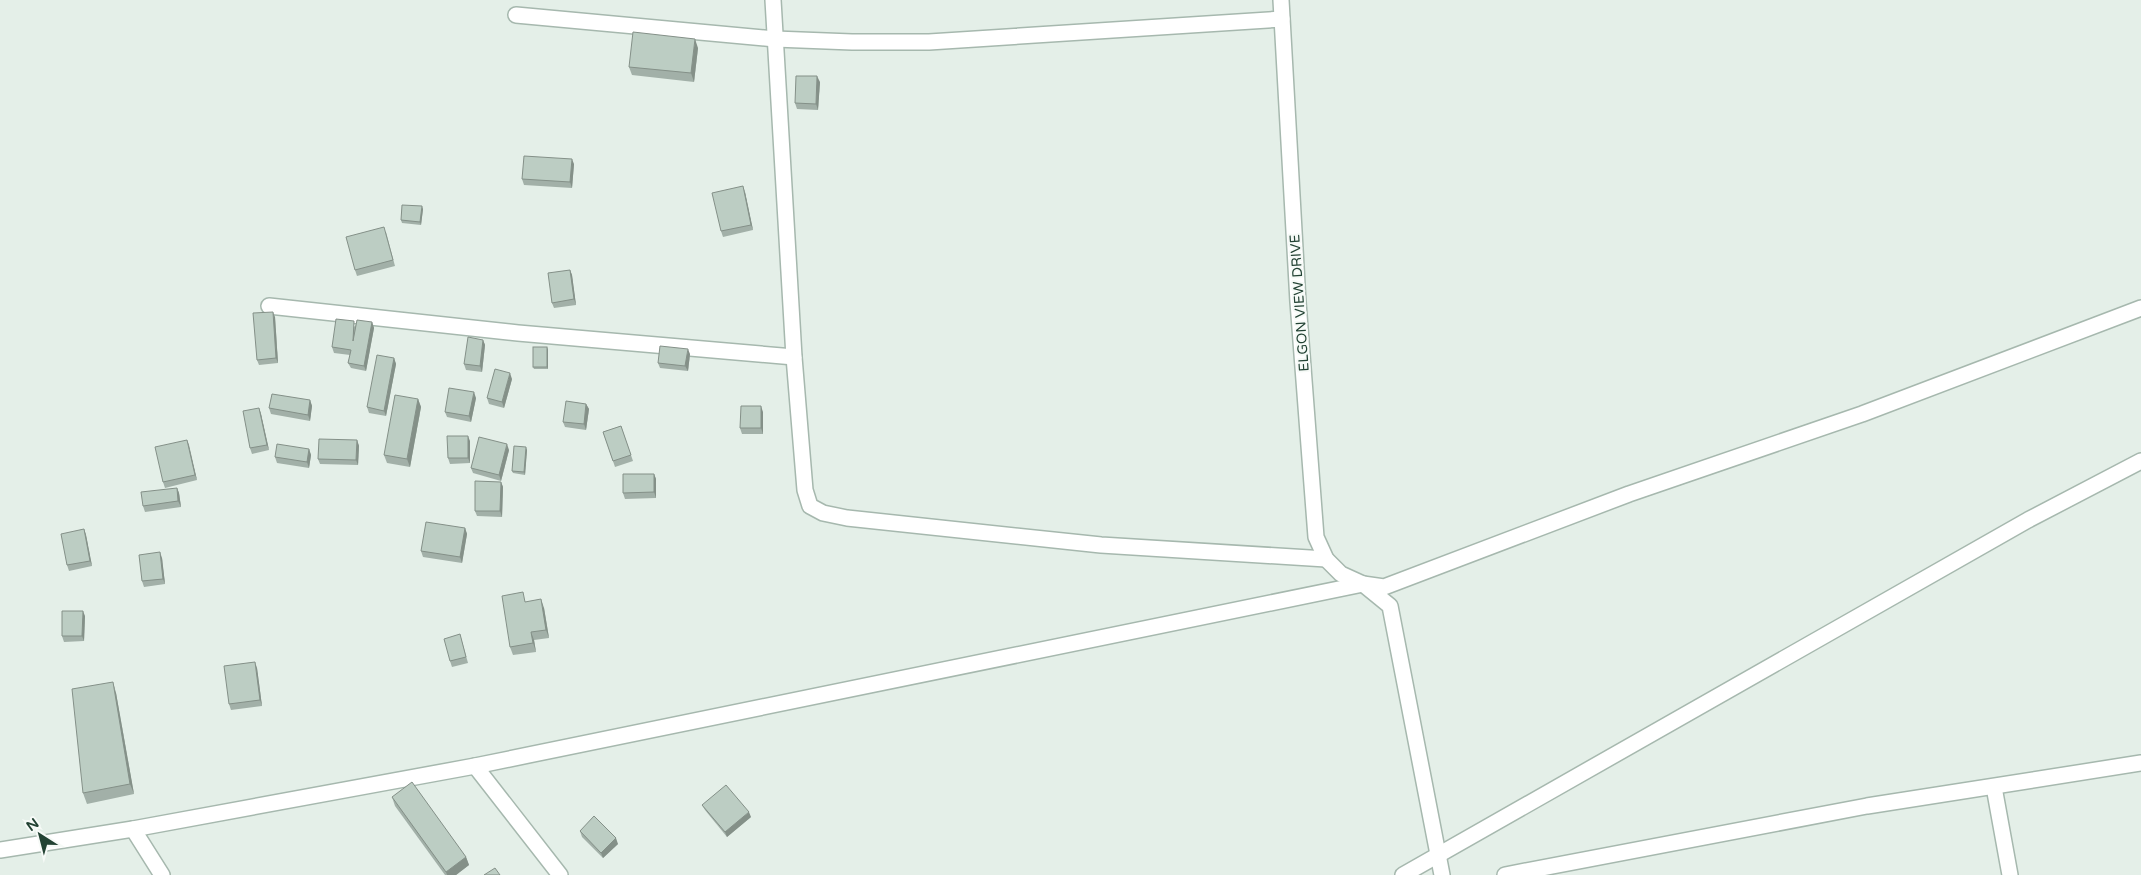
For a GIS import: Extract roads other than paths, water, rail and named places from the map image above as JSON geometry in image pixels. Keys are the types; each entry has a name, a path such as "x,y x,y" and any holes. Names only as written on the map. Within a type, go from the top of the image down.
{"street":[{"path":"773,0 794,357 805,490 810,506 823,513 847,518 1101,545 1326,559"},
{"name":"ELGON VIEW DRIVE","path":"1281,0 1298,302 1316,537 1326,559 1342,574 1363,584"},
{"path":"516,15 775,39 852,42 929,42 1282,18"},
{"path":"270,306 518,333 794,357"},
{"path":"0,850 133,829 475,766 1363,584 1384,587 1629,494 1862,414 2141,308"},
{"path":"1404,875 2028,520 2141,460"},
{"path":"1363,584 1390,606 1442,875"},
{"path":"1505,875 1867,806 2141,763"},
{"path":"475,766 560,875"},
{"path":"1994,787 2010,875"},
{"path":"133,829 162,875"}]}
